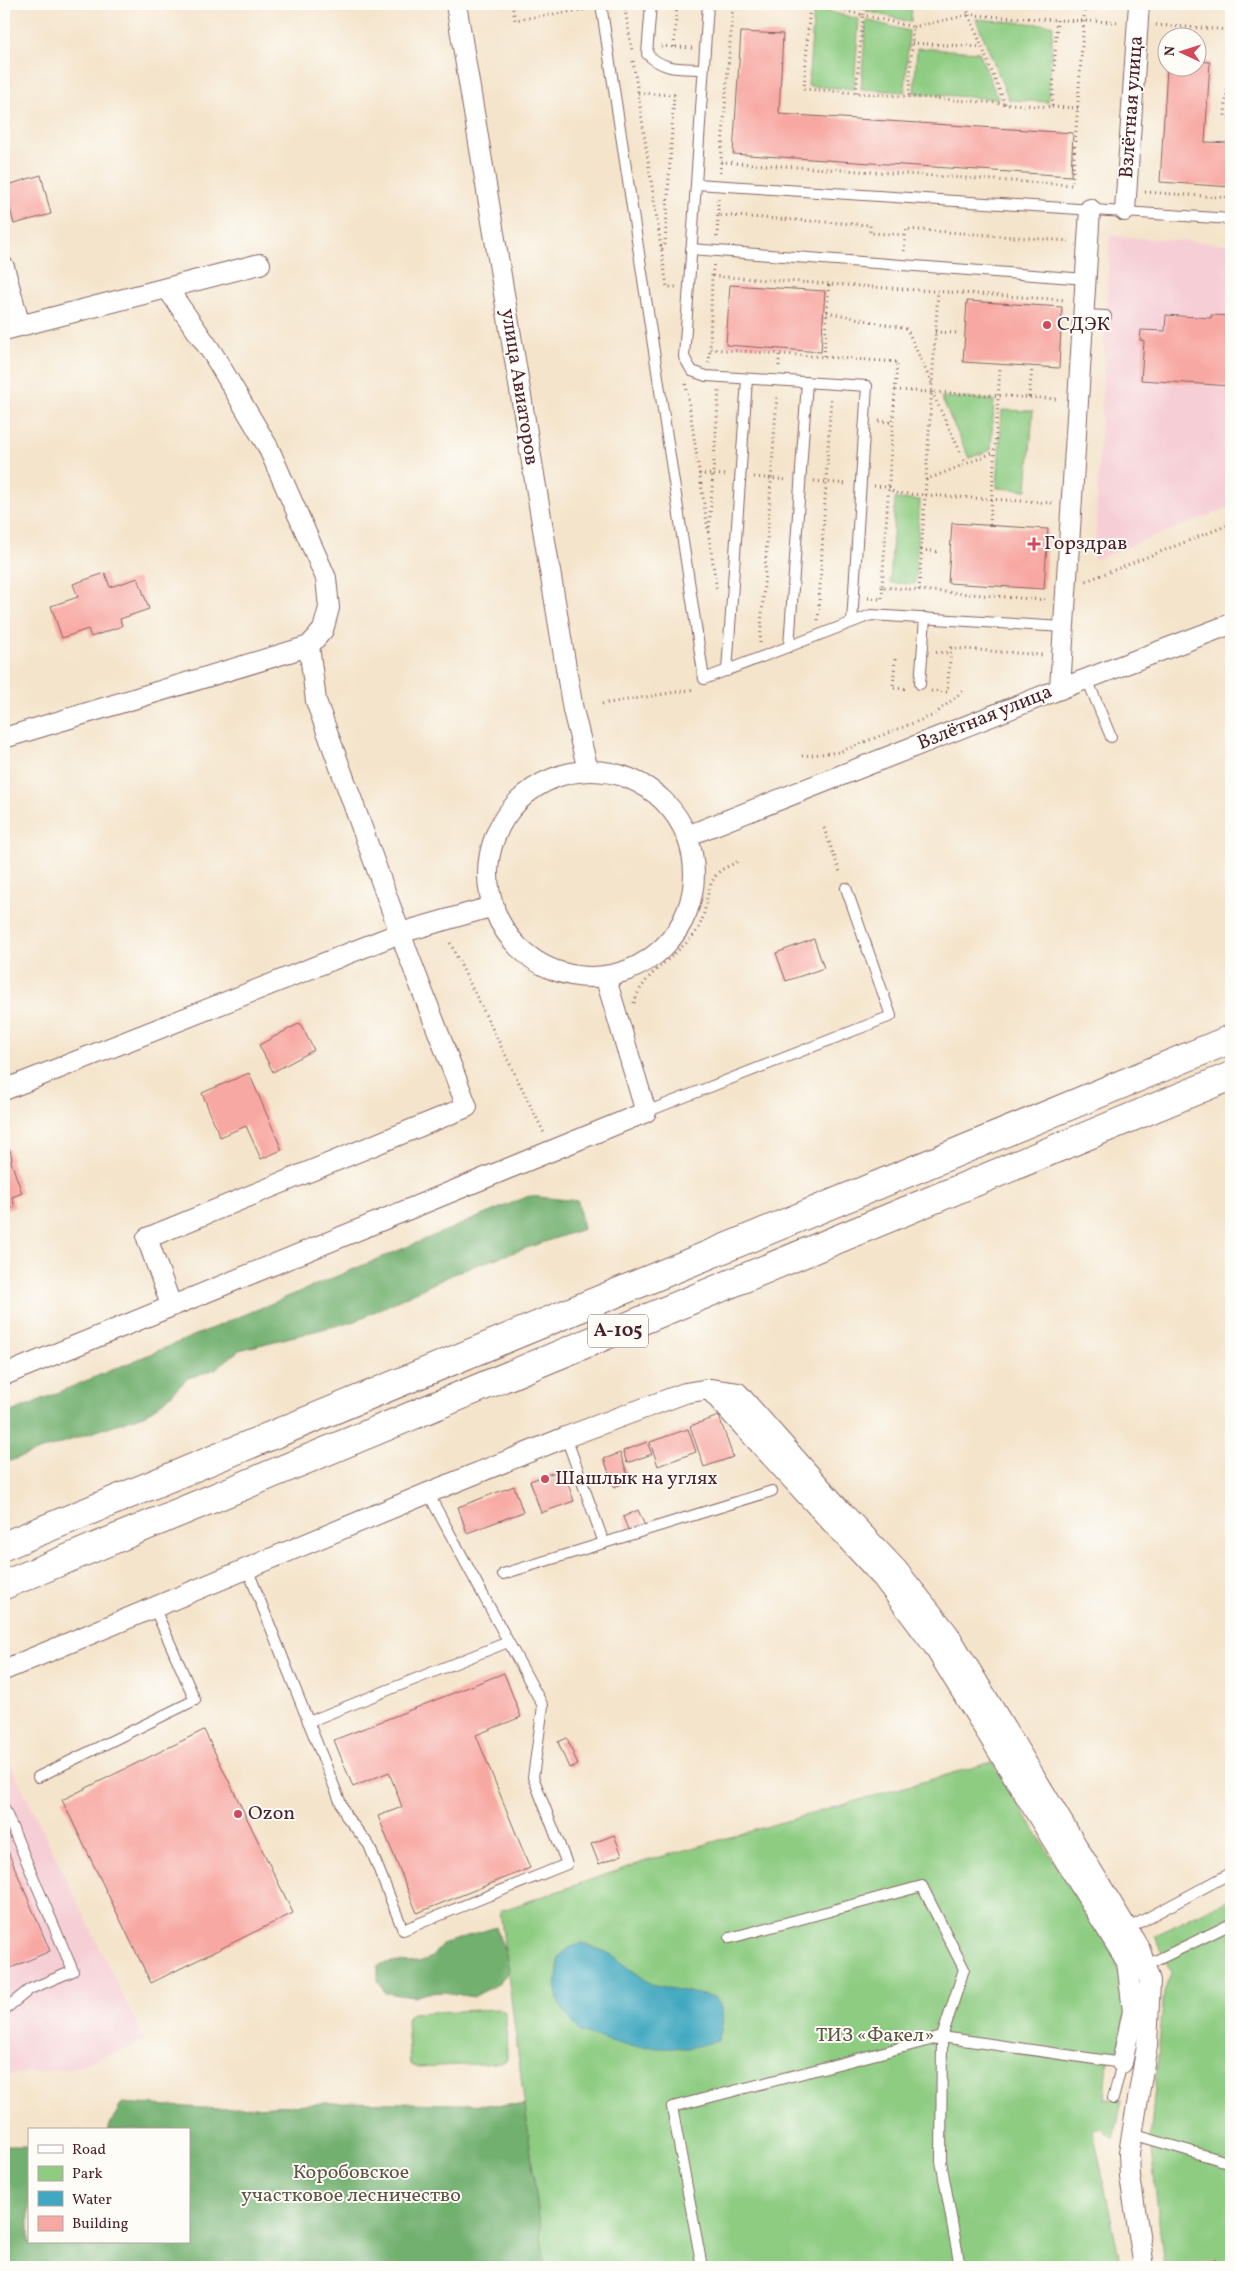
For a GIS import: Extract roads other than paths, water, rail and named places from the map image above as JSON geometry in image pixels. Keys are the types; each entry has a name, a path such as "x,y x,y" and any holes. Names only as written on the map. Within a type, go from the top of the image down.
{"highway":[{"name":"А-105","path":"4,1546 1231,1039"},
{"name":"А-105","path":"4,1585 1231,1076"}],"street":[{"name":"улица Авиаторов","path":"456,4 573,710 588,770"},
{"name":"Взлётная улица","path":"1125,211 1139,13"},
{"name":"Взлётная улица","path":"687,836 1060,689 1084,314 1077,278 1090,209"},
{"path":"4,267 12,328 260,264"},
{"path":"4,738 309,646 323,630 329,608 326,578 268,447 213,354 168,288"},
{"path":"1060,689 1231,624"},
{"path":"171,1306 147,1238 467,1107 400,933 316,701 309,646"},
{"path":"588,770 630,777 665,801 687,836 694,873 688,909 669,941 640,964 605,976 563,974 526,955 499,922 487,882 492,840 513,804 547,779 588,770"},
{"path":"4,1090 400,933 494,906"},
{"path":"4,1375 646,1112 605,976"},
{"path":"709,1389 883,1579 939,1656 1127,1962 1133,2011 1122,2062"},
{"path":"4,1670 428,1492 566,1437 685,1393 709,1389 738,1393 843,1512 897,1569 948,1633 1140,1950 1150,1981 1147,2045 1129,2153 1130,2177 1144,2267"}],"lane":[{"path":"651,4 647,54 657,64 665,67 703,69"},
{"path":"708,4 684,357 692,371 709,376 867,386 852,622"},
{"path":"601,5 704,680 871,615 1064,627"},
{"path":"696,184 1231,218"},
{"path":"691,249 1077,278"},
{"path":"1084,314 1106,316"},
{"path":"727,671 747,379"},
{"path":"789,647 806,382"},
{"path":"920,684 925,618"},
{"path":"1088,679 1111,737"},
{"path":"646,1112 891,1016 846,888"},
{"path":"566,1437 604,1543"},
{"path":"503,1574 772,1491"},
{"path":"247,1568 346,1816 369,1844 403,1930 567,1864 533,1777 543,1706 428,1492"},
{"path":"38,1777 195,1700 154,1607"},
{"path":"308,1722 508,1642"},
{"path":"4,1808 73,1971 30,1989 4,2010"},
{"path":"1127,1929 1231,1873"},
{"path":"730,1938 922,1886 964,1969 942,2037 940,2161 960,2267"},
{"path":"1145,1966 1231,1924"},
{"path":"702,2267 672,2107 942,2037 1122,2062 1114,2100"},
{"path":"1132,2134 1231,2163"}],"water":[{"path":"583,1943 610,1954 651,1984 716,1998 723,2019 718,2041 688,2048 628,2046 580,2032 559,2004 556,1989 559,1957 569,1948"}],"place":[{"name":"СДЭК","path":"1047,325"},
{"name":"Горздрав","path":"1034,544"},
{"name":"Шашлык на углях","path":"545,1479"},
{"name":"Ozon","path":"238,1814"}],"park label":[{"name":"ТИЗ «Факел»","path":"875,2036"},
{"name":"Коробовское участковое лесничество","path":"351,2184"}]}
